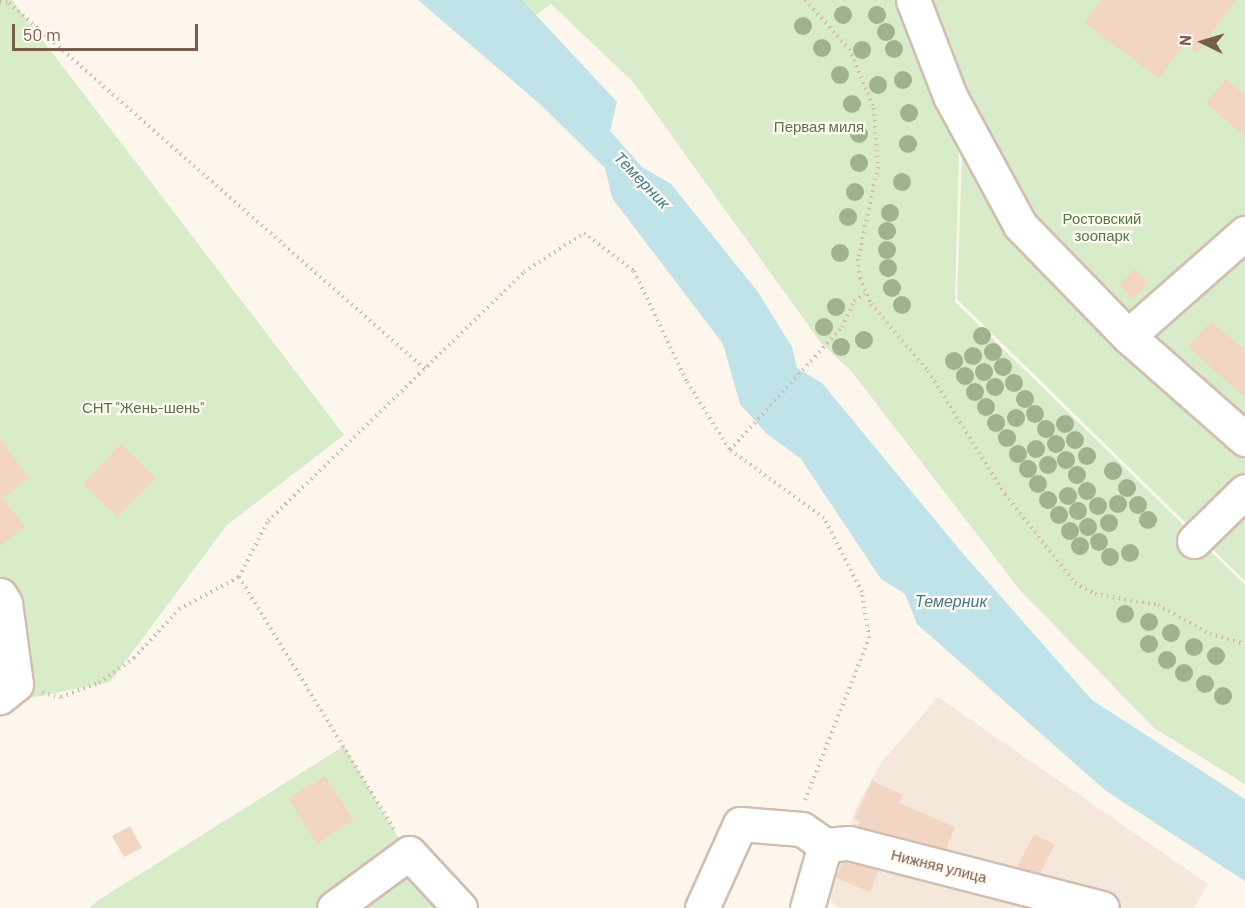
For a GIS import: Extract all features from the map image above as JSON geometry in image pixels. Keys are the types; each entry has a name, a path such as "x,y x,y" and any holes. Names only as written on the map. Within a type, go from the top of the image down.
{"street":[{"path":"913,0 950,96 1000,195 1020,225 1128,336 1245,439"},
{"path":"1128,336 1245,234"},
{"path":"1194,541 1245,491"},
{"path":"0,595 5,603 8,691"},
{"name":"Нижняя улица","path":"702,908 740,824 849,843 1102,908"},
{"path":"813,903 814,837"},
{"path":"334,908 409,853 460,908"}],"path":[{"path":"804,0 849,49 863,75 877,120 876,184 858,250 865,294 928,371 1000,487 1075,583 1095,594 1158,605 1210,634 1245,644"},
{"path":"0,2 9,3 425,369"},
{"path":"8,691 61,697 99,683 134,658 179,609 238,577 268,521 524,272 584,233 634,271 687,382 730,450 824,518 862,592 869,638 828,747 806,792 814,837"},
{"path":"730,450 756,425 807,362 842,327 854,301 865,294"},
{"path":"238,577 409,853"}],"shaded area":[{"path":"938,697 1208,884 1194,908 1107,908 846,837 857,806 881,763"},
{"path":"844,854 1056,908 838,908 826,896"}],"green space":[{"name":"СНТ \"Жень-шень\"","path":"0,0 12,0 344,435 227,525 110,682 30,698 0,717"},
{"name":"Первая миля","path":"512,0 896,0 918,33 959,153 955,302 1245,585 1245,784 1154,728 1020,590 852,372 821,343 633,82 551,4 529,20"},
{"name":"Ростовский зоопарк","path":"899,0 1245,0 1245,581 957,299 962,154 921,33"},
{"path":"344,746 440,908 90,908 97,901"}],"water":[{"name":"Темерник","path":"418,0 522,0 617,102 610,131 642,167 671,184 758,292 792,347 797,368 822,383 959,549 1092,700 1245,799 1245,881 1106,791 917,624 905,594 881,579 801,459 767,434 740,404 723,344 612,198 605,168 541,105"}],"building":[{"path":"1101,0 1236,0 1197,53 1185,44 1159,78 1084,23"},
{"path":"1226,79 1245,96 1245,137 1206,103"},
{"path":"1135,269 1149,283 1133,299 1119,285"},
{"path":"1211,321 1245,351 1245,398 1188,347"},
{"path":"0,439 29,478 3,498 25,527 0,546"},
{"path":"121,444 156,478 117,517 83,484"},
{"path":"325,776 354,820 317,844 288,799"},
{"path":"872,781 903,795 899,803 955,827 946,849 858,826 860,821 854,819"},
{"path":"130,826 142,848 124,857 112,836"},
{"path":"1034,834 1055,845 1040,873 1017,867"},
{"path":"843,862 879,870 870,892 836,878"}]}
